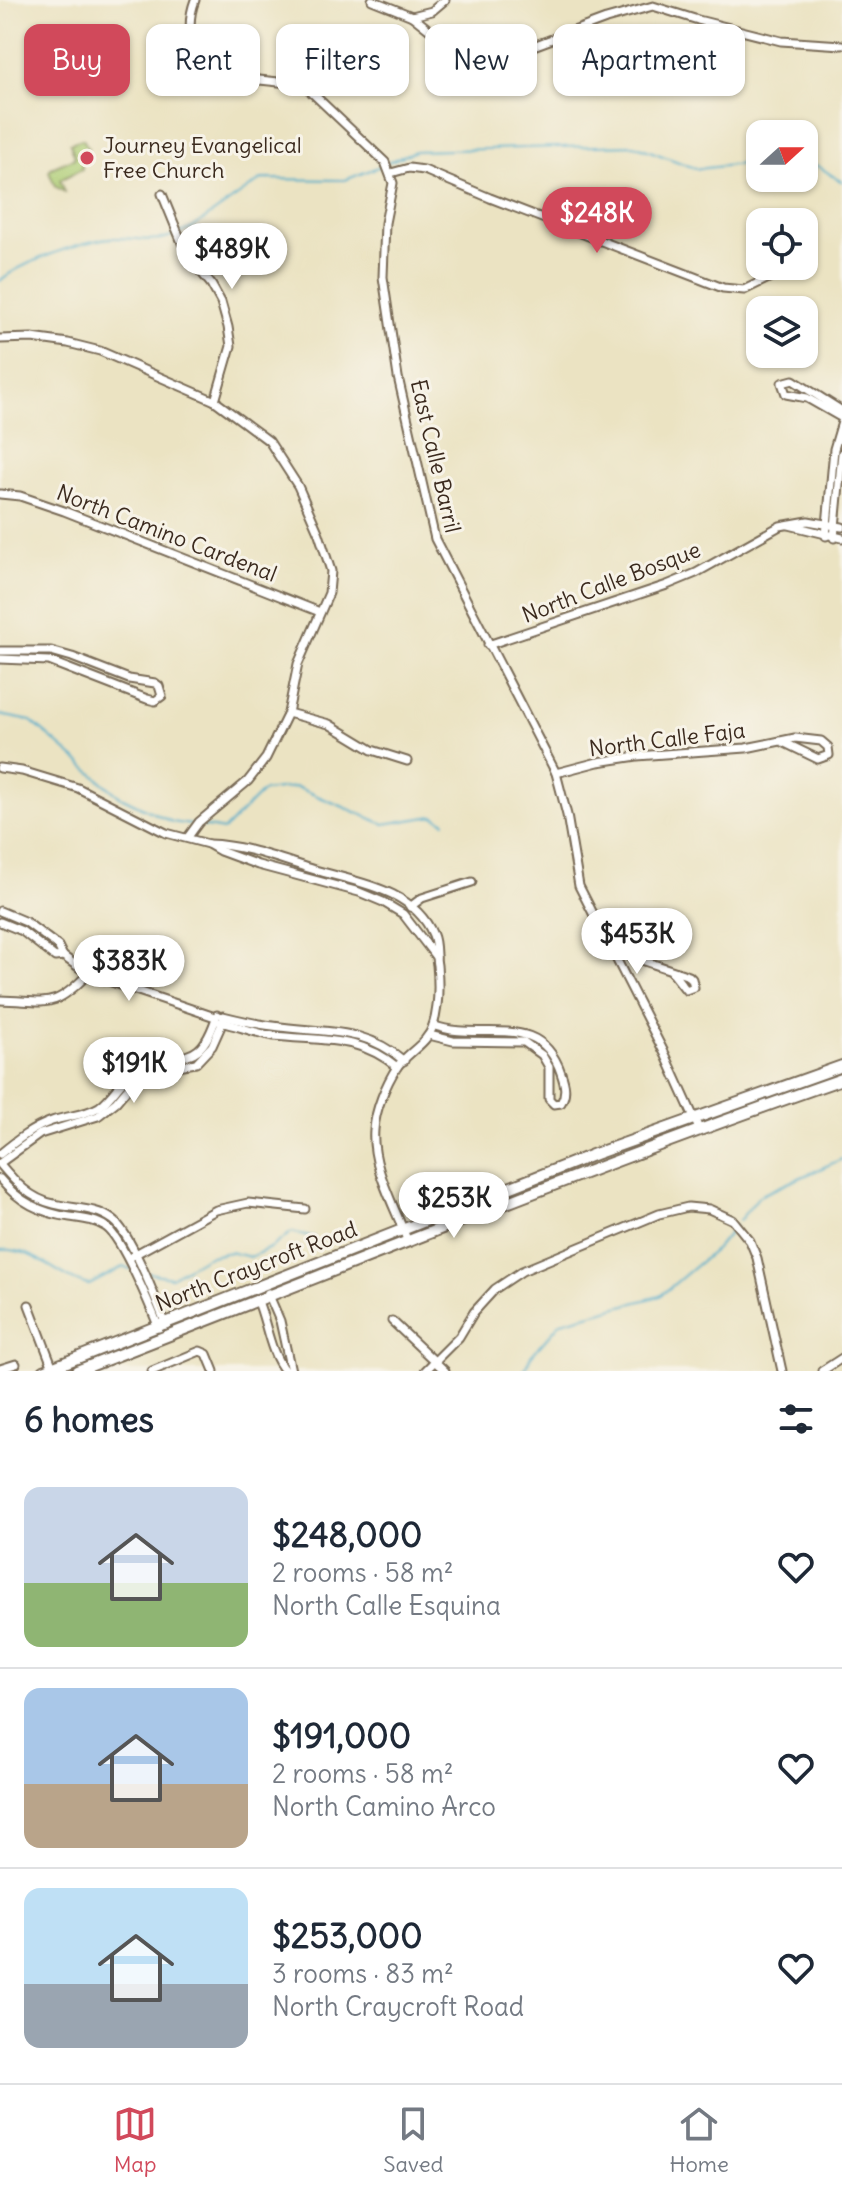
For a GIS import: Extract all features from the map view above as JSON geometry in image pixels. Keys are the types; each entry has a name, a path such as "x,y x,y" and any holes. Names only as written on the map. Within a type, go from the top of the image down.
{"main road":[{"name":"North Craycroft Road","path":"48,1369 162,1325 267,1291 842,1066"},
{"name":"North Craycroft Road","path":"697,1123 842,1079"},
{"name":"North Craycroft Road","path":"77,1371 166,1336 255,1295"}],"street":[{"path":"195,0 188,23 189,31 211,68 222,76 298,84 308,89 385,162 391,173 409,168 424,170 723,288 744,290 764,280"},
{"path":"372,0 412,16 447,44 483,53 509,55 655,3 698,20 781,41 842,45"},
{"path":"412,16 432,11 445,0"},
{"name":"East Calle Barril","path":"391,173 393,183 385,223 383,277 398,377 435,539 556,773 567,815 579,886 697,1123"},
{"path":"162,194 187,255 211,284 221,302 228,327 231,346 215,401"},
{"path":"0,339 32,338 100,351 215,401 269,441 298,486 319,534 331,571 329,593 298,664 288,713 266,758 254,774 199,822 188,837"},
{"path":"835,526 834,449 842,420 807,398 786,394 782,383 793,380 804,385 842,411"},
{"path":"787,525 834,537 842,453"},
{"name":"North Camino Cardenal","path":"0,494 20,496 64,511 320,612"},
{"name":"North Calle Bosque","path":"488,645 667,585 712,564 770,529 808,521 835,526"},
{"path":"0,651 51,651 129,679 155,683 162,696 155,701 147,699 49,661 0,659"},
{"path":"288,713 329,724 372,750 407,761"},
{"name":"North Calle Faja","path":"556,773 637,756 736,749 803,738 821,741 828,747 829,755 818,759 783,742"},
{"path":"0,768 22,771 78,788 166,833 262,853 361,882 411,906 426,922 435,938 439,984 433,1025 429,1035 397,1067 378,1107 374,1128 374,1151 405,1235"},
{"path":"208,844 258,865 359,892 383,902 403,914 436,957"},
{"path":"403,914 422,898 472,882"},
{"path":"0,911 26,922 88,974 271,1035 336,1040 364,1046 382,1054 397,1067"},
{"path":"0,922 22,931 55,957 63,956"},
{"path":"612,950 672,972"},
{"path":"0,1000 52,1003 66,995 88,974"},
{"path":"219,1018 368,1037 388,1047 404,1061"},
{"path":"0,1154 38,1127 97,1108 134,1070 160,1060 195,1055 219,1018"},
{"path":"166,1336 130,1257 121,1227 99,1212 39,1199 25,1191 0,1164 40,1134 98,1116 116,1102 137,1077 159,1069 196,1063 212,1046 219,1018"},
{"path":"429,1035 453,1041 524,1042 542,1055 549,1067 549,1099 554,1104 561,1103 565,1097 557,1062 535,1038 522,1032 462,1032 433,1025"},
{"path":"310,1038 314,1030"},
{"path":"0,1179 19,1199 34,1208 96,1222 107,1228 130,1257"},
{"path":"130,1257 216,1210 248,1203 305,1209"},
{"path":"425,1371 459,1337 474,1312 495,1289 522,1271 659,1214 688,1207 709,1209 733,1220 750,1241 757,1258 782,1371"},
{"path":"267,1291 280,1321 288,1371"},
{"path":"255,1295 272,1347 288,1371"},
{"path":"29,1305 48,1369"},
{"path":"392,1321 445,1371"},
{"path":"152,1371 200,1351 207,1354 214,1371"},
{"path":"822,1371 842,1358"},
{"path":"0,1369 16,1364"}],"green space":[{"path":"83,139 88,148 82,151 82,169 60,180 65,192 55,186 49,172 51,168 75,158 70,143"}],"waterway":[{"path":"388,162 415,151 634,145 697,169 746,164"},
{"path":"180,233 192,228 262,179 345,180 383,165"},
{"path":"818,166 842,182"},
{"path":"0,281 37,260 86,243 112,238 143,240 174,235"},
{"path":"0,715 31,721 119,796 172,822 191,825"},
{"path":"201,826 224,830 263,791 296,787 384,824 434,816 445,822"},
{"path":"739,1221 759,1196 842,1159"},
{"path":"524,1371 531,1356 561,1322 660,1296 717,1248 735,1226"},
{"path":"149,1273 171,1277 206,1257 230,1252 250,1257 272,1247 292,1232 314,1237"},
{"path":"0,1250 12,1250 34,1257 89,1285 123,1267 131,1269"}],"place":[{"name":"Journey Evangelical Free Church","path":"87,158"}]}
